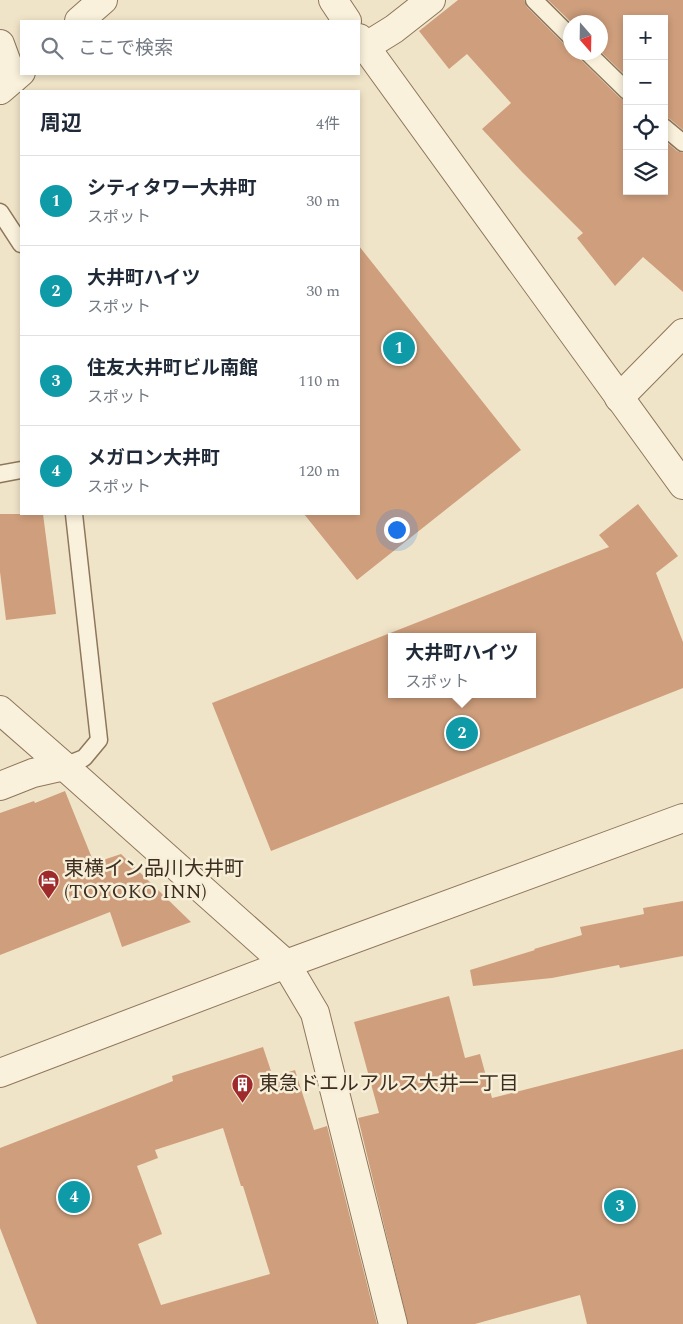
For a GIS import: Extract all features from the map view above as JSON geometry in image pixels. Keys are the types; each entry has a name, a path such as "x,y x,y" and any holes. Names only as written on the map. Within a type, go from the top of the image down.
{"street":[{"path":"80,20 103,0"},
{"path":"333,0 346,20"},
{"path":"431,0 394,29 362,43 683,484"},
{"path":"0,44 12,80"},
{"path":"619,398 683,334"},
{"path":"0,710 286,964 315,1013 393,1324"},
{"path":"0,786 33,773 64,766"},
{"path":"0,1073 286,964 683,818"}],"lane":[{"path":"534,0 563,29"},
{"path":"596,60 623,87"},
{"path":"668,130 683,143"},
{"path":"0,212 20,242"},
{"path":"0,474 20,470"},
{"path":"64,766 84,758 99,740 74,515"}],"building":[{"path":"458,0 524,0 527,7 563,43 563,60 581,60 623,99 623,195 668,195 668,143 677,151 683,153 683,292 643,257 615,286 577,238 583,233 482,129 511,103 467,54 449,69 419,31"},
{"path":"548,0 683,0 683,130 668,118 668,15 623,15 623,73 608,59 608,15 564,15"},
{"path":"360,247 521,450 357,580 305,515 360,515"},
{"path":"638,504 678,556 656,573 683,642 683,688 271,851 212,703 388,634 388,698 536,698 536,633 390,633 609,547 599,535"},
{"path":"0,514 43,515 56,614 6,620 0,572"},
{"path":"65,791 94,863 121,854 191,922 122,947 110,912 0,955 0,813 34,801 35,803"},
{"path":"683,901 683,956 620,968 619,965 552,978 473,986 470,970 582,935 580,927 644,914 643,908"},
{"path":"449,996 465,1058 480,1054 492,1098 683,1049 683,1324 587,1324 580,1295 475,1324 408,1324 358,1118 379,1113 354,1022"},
{"path":"263,1047 273,1077 295,1070 314,1130 327,1126 377,1324 37,1324 0,1228 0,1148 173,1081 172,1076","holes":["223,1128 241,1186 243,1186 270,1274 161,1305 138,1244 162,1234 137,1166 158,1158 155,1150"]}],"place":[{"name":"シティタワー大井町","path":"399,348"},
{"name":"大井町ハイツ","path":"462,733"},
{"name":"東横イン品川大井町 (TOYOKO INN)","path":"48,900"},
{"name":"東急ドエルアルス大井一丁目","path":"243,1103"},
{"name":"メガロン大井町","path":"74,1197"},
{"name":"住友大井町ビル南館","path":"620,1206"}]}
